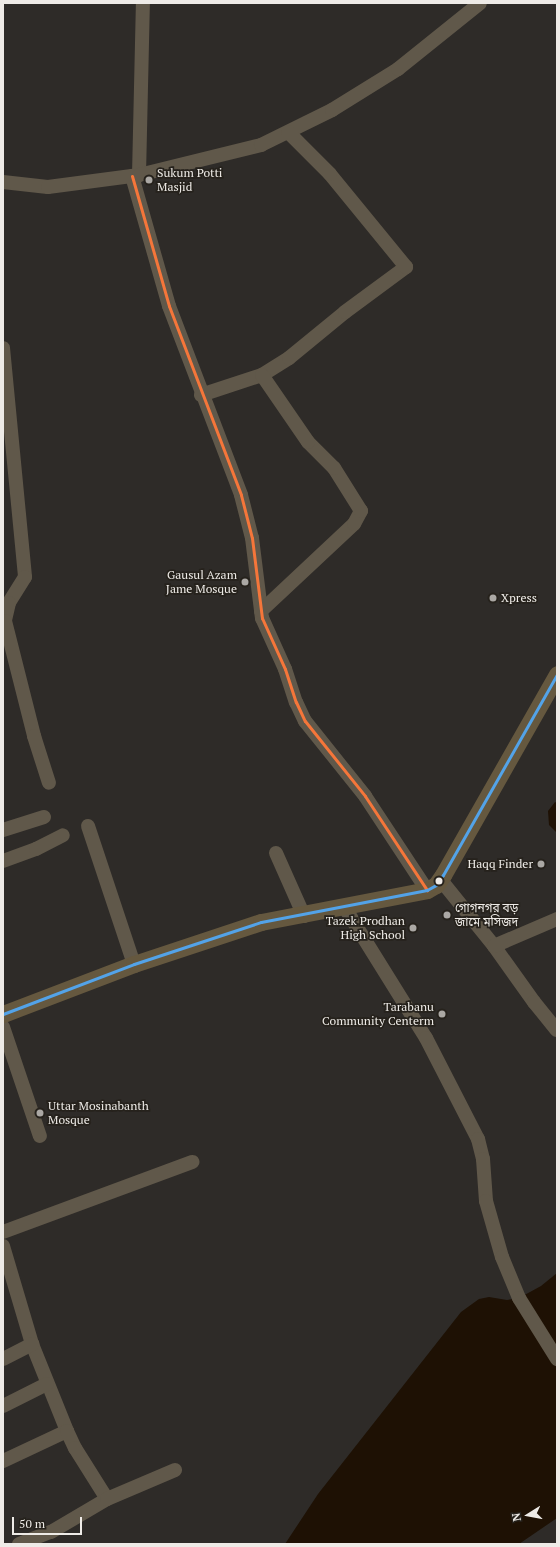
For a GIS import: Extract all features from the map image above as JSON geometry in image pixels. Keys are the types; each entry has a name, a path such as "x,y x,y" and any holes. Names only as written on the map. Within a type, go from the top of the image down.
{"main road":[{"path":"3,1014 134,964 261,922 304,916 427,890 440,879 557,674"}],"street":[{"path":"143,3 136,176 169,306 201,395 241,495 252,538 261,611 296,702 305,721 365,796 427,890"},
{"path":"3,182 48,187 136,176 261,145 332,110 398,69 480,3"},
{"path":"201,395 262,375 289,358 345,312 406,267 330,174 288,132"},
{"path":"3,348 25,577 9,602 5,621 34,736 49,783"},
{"path":"261,611 354,524 361,511 334,468 308,442 262,375"},
{"path":"3,830 44,817"},
{"path":"88,826 134,964"},
{"path":"3,861 36,849 63,835"},
{"path":"276,853 304,916"},
{"path":"440,879 494,946 534,1002 557,1030"},
{"path":"345,908 426,1038 478,1138 483,1159 486,1201 502,1257 519,1298 555,1355"},
{"path":"494,946 557,919"},
{"path":"3,1027 40,1136"},
{"path":"3,1232 192,1162"},
{"path":"3,1246 32,1344 47,1384 75,1448 107,1499"},
{"path":"3,1359 32,1344"},
{"path":"3,1406 47,1384"},
{"path":"3,1461 67,1431"},
{"path":"19,1544 51,1532 107,1499 175,1470"}],"shaded area":[{"path":"555,802 557,803 557,833 549,825 548,811"},
{"path":"557,1273 557,1518 519,1544 285,1544 318,1494 461,1312 479,1299 489,1297 507,1300 519,1298 541,1286"}],"transit line":[{"path":"132,176 169,306 241,495 252,538 262,618 285,669 296,702 305,721 365,796 427,890"},
{"path":"3,1014 134,964 261,922 427,890 436,885 557,674"}],"place":[{"name":"Sukum Potti Masjid","path":"149,180"},
{"name":"Gausul Azam Jame Mosque","path":"245,582"},
{"name":"Xpress","path":"493,598"},
{"name":"Haqq Finder","path":"541,864"},
{"name":"গোগনগর বড় জামে মসিজদ","path":"447,915"},
{"name":"Tazek Prodhan High School","path":"413,928"},
{"name":"Tarabanu Community Centerm","path":"442,1014"},
{"name":"Uttar Mosinabanth Mosque","path":"40,1113"}]}
